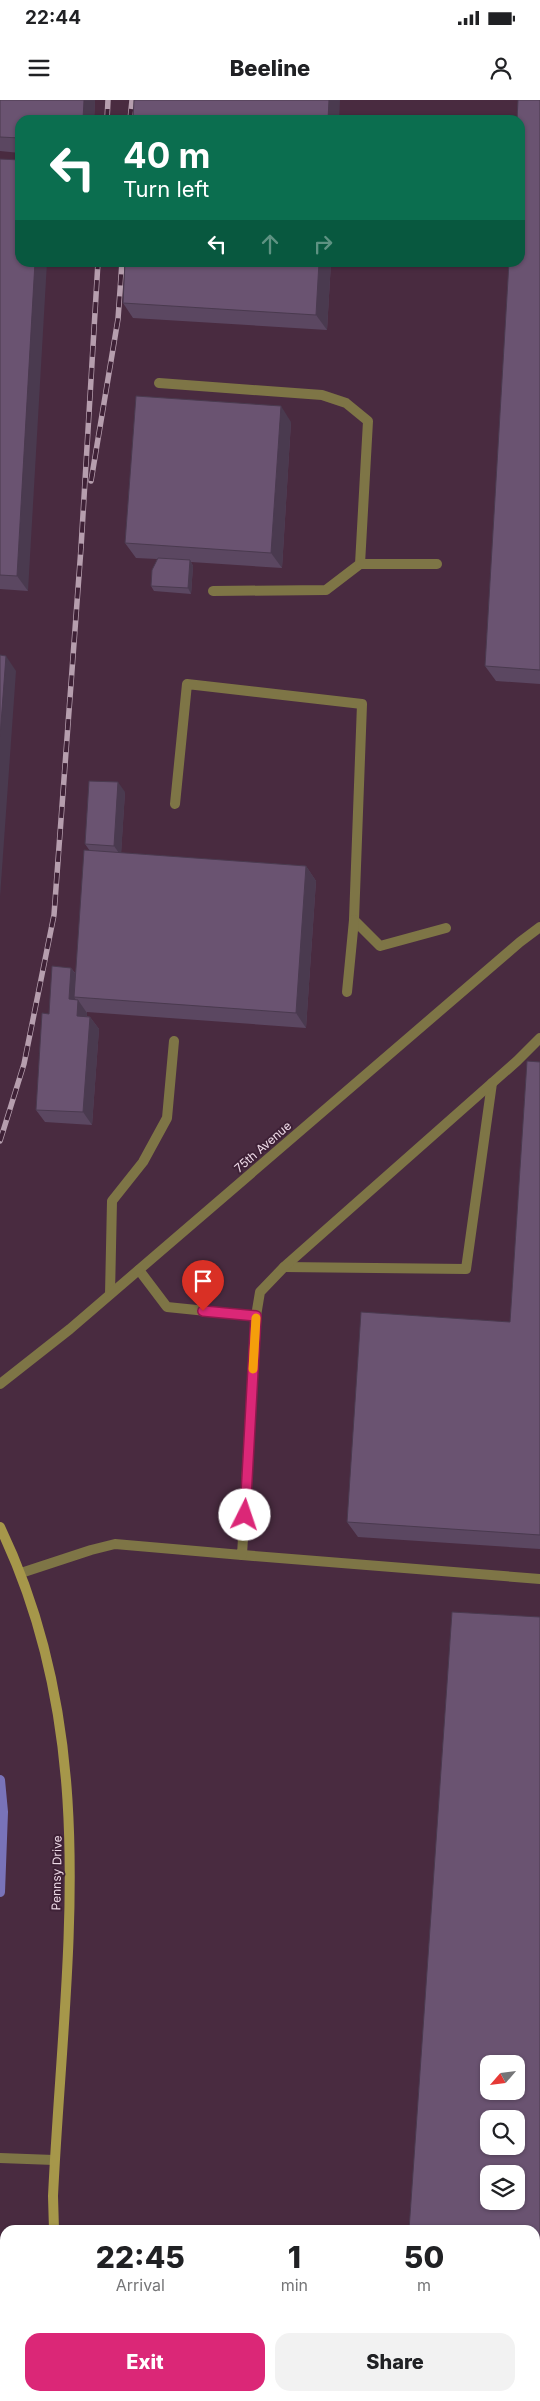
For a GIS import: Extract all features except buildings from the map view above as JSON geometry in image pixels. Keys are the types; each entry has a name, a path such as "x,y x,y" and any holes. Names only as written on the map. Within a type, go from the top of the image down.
{"main road":[{"name":"Pennsy Drive","path":"0,1527 21,1573 43,1639 53,1680 68,1783 70,1910 54,2160 54,2225"}],"street":[{"path":"159,383 322,395 346,403 368,421 360,564"},
{"path":"213,592 326,590 360,564 437,564"},
{"path":"175,804 187,684 362,704 354,920 347,992"},
{"path":"354,920 380,946 446,928"},
{"name":"75th Avenue","path":"0,1384 139,1270 540,927"},
{"path":"242,1554 256,1316 260,1292 284,1267 492,1083 540,1038"},
{"path":"110,1294 112,1202 142,1162 167,1118 174,1041"},
{"path":"284,1267 466,1269 492,1083"},
{"path":"139,1270 167,1307 256,1316"},
{"path":"21,1573 115,1544 540,1579"},
{"path":"3,2158 54,2160"}],"waterway":[{"path":"0,1780 3,1812 0,1892"}],"railway":[{"path":"107,115 108,100"},
{"path":"130,115 132,100"},
{"path":"0,1141 24,1064 54,915 81,548 98,267"},
{"path":"91,481 118,319 122,267"}],"slow traffic":[{"path":"253,1369 256,1318"}],"route":[{"path":"203,1311 256,1316 245,1515"}]}
